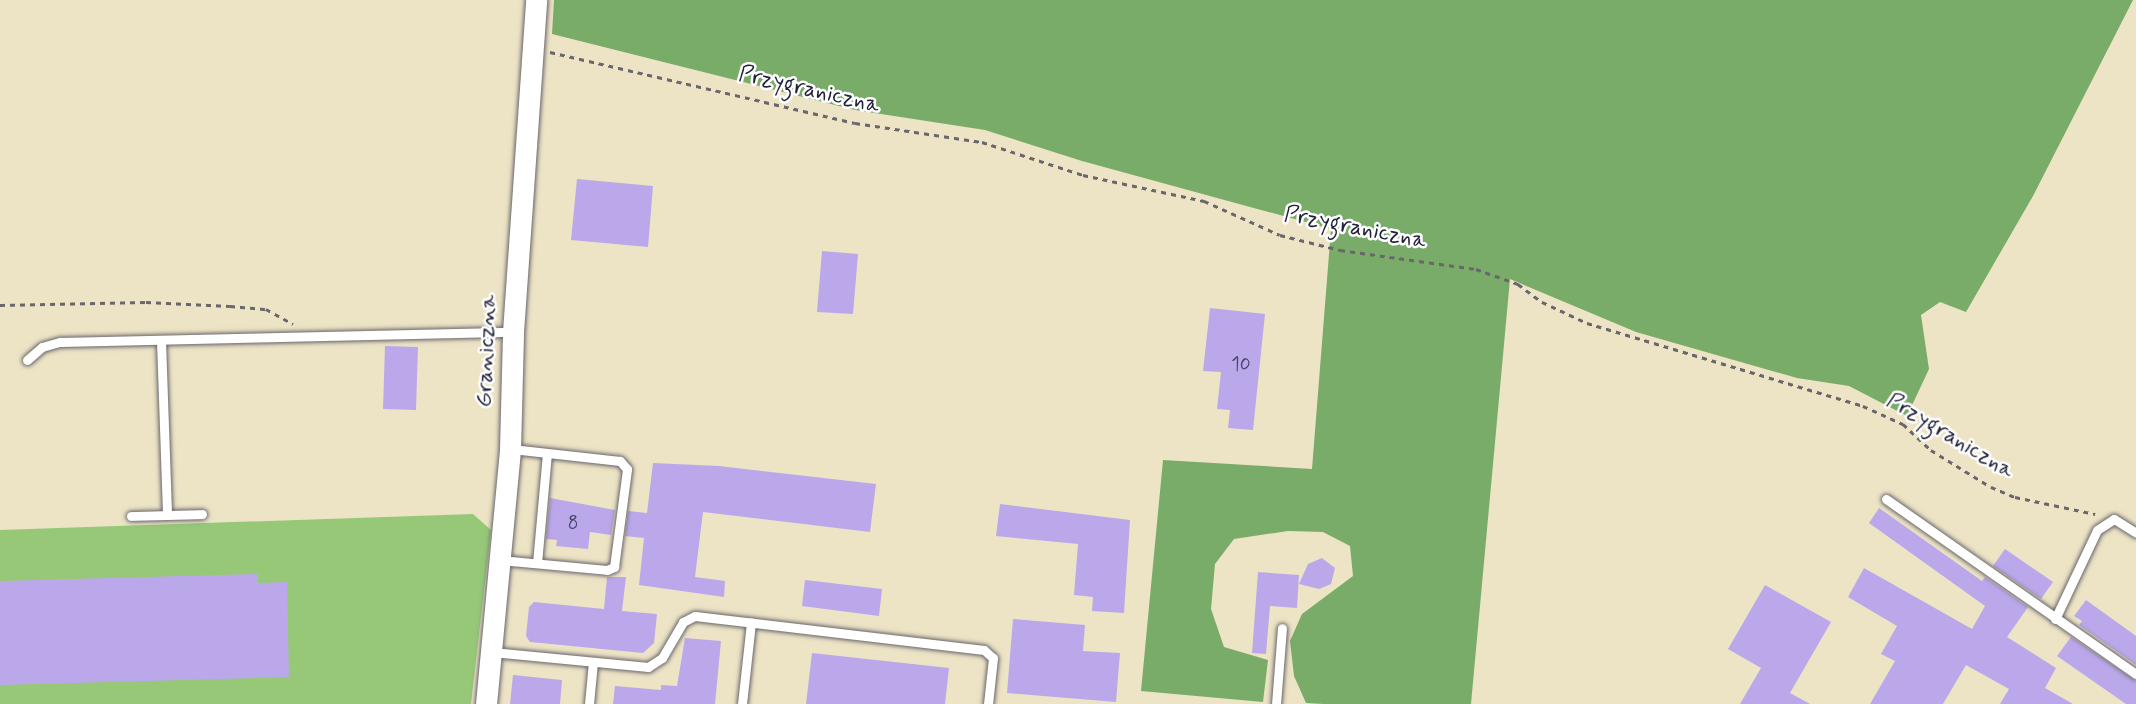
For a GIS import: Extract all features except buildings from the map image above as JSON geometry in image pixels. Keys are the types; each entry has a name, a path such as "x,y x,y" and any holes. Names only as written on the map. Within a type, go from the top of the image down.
{"street":[{"name":"Graniczna","path":"486,704 510,449 513,332 536,0"}],"lane":[{"path":"27,360 51,343 513,332"},
{"path":"161,341 167,515"},
{"path":"500,559 607,570 614,567 627,469 620,461 510,449"},
{"path":"537,563 547,453"},
{"path":"1886,499 2136,674"},
{"path":"131,516 202,514"},
{"path":"2055,619 2092,536 2114,519 2136,533"},
{"path":"491,652 654,665 679,626 695,615 984,650 993,658 988,704"},
{"path":"742,704 751,622"},
{"path":"1276,704 1282,628"},
{"path":"589,704 593,662"}],"path":[{"name":"Przygraniczna","path":"533,48 855,123 982,142 1083,174 1204,201 1280,235 1340,250 1476,269 1518,284 1542,302 1587,323 1863,406 1903,425 1931,450 2015,497 2114,519"},
{"path":"0,305 146,302 266,309 309,338"}],"green space":[{"path":"554,0 2133,0 2033,196 1966,312 1940,302 1921,315 1929,369 1907,416 1849,386 1797,378 1636,332 1510,279 1471,704 1324,704 1306,703 1294,676 1290,641 1302,614 1353,576 1350,546 1323,532 1288,531 1234,539 1215,564 1211,609 1224,647 1268,660 1263,702 1141,691 1163,460 1312,469 1331,229 1082,161 985,130 855,110 552,34"},
{"path":"473,514 491,530 471,704 0,704 0,530"}]}
